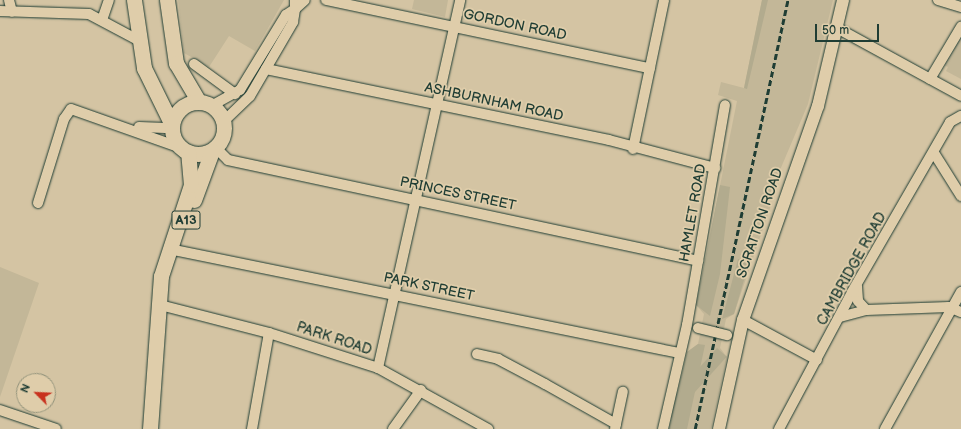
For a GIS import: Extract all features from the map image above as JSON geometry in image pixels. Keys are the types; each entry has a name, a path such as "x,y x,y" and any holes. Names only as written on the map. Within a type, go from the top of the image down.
{"main road":[{"path":"134,0 138,40 153,90 184,150 203,155 214,150 223,134 223,122 205,104 176,63 167,0"},
{"path":"172,126 181,108 205,104"},
{"name":"A13","path":"150,429 150,390 164,260 191,185 184,150"},
{"name":"A13","path":"161,297 174,250 214,150"},
{"name":"A13","path":"140,429 150,390"}],"street":[{"path":"9,0 12,12"},
{"path":"102,20 109,0"},
{"path":"205,104 235,94 286,15 295,4 305,0"},
{"name":"GORDON ROAD","path":"326,0 650,68"},
{"path":"378,368 460,0"},
{"path":"633,149 664,0"},
{"name":"SCRATTON ROAD","path":"719,429 732,336 743,320 818,106 843,0"},
{"path":"938,0 961,7"},
{"path":"223,122 250,96 293,22 295,4"},
{"path":"0,11 89,14 138,40"},
{"path":"837,28 961,96"},
{"path":"930,79 961,28"},
{"path":"194,64 235,94"},
{"name":"ASHBURNHAM ROAD","path":"266,68 437,106 609,140 633,149 715,168"},
{"name":"HAMLET ROAD","path":"663,429 678,353 687,325 725,106"},
{"path":"38,203 64,119 71,109 125,125 184,150"},
{"name":"CAMBRIDGE ROAD","path":"779,429 840,317 934,153 950,122 961,116"},
{"path":"125,125 172,126"},
{"name":"PRINCES STREET","path":"214,150 228,160 416,198 698,261"},
{"path":"934,153 961,196"},
{"name":"PARK STREET","path":"174,250 678,353"},
{"path":"858,286 858,301 866,310"},
{"path":"840,317 866,310 943,314 957,310 961,292"},
{"name":"PARK ROAD","path":"161,297 378,368 421,390 488,429"},
{"path":"885,429 943,314"},
{"path":"743,320 817,360"},
{"path":"687,325 732,336"},
{"path":"252,429 269,333"},
{"path":"477,354 498,359 616,426 623,392"},
{"path":"393,429 421,390"},
{"path":"0,410 56,429"}],"shaded area":[{"path":"178,0 284,0 255,51 229,36 209,67 184,53"},
{"path":"414,0 448,0 445,17 412,9"},
{"path":"762,0 833,0 808,104 766,203 771,205 734,314 726,319 720,348 727,357 711,429 669,429 687,352 698,344 704,314 696,305 737,101 718,95 721,82 744,88"},
{"path":"762,0 768,0 747,89 744,88"},
{"path":"961,35 961,79 946,71 948,67 944,65"},
{"path":"720,185 730,187 720,274 710,316 696,305"},
{"path":"738,259 749,263 734,314 722,319"},
{"path":"0,267 39,283 0,397"},
{"path":"698,344 705,345 687,429 669,429 687,352"},
{"path":"717,348 727,357 671,418 661,410"}],"railway":[{"path":"695,429 788,0"}]}
